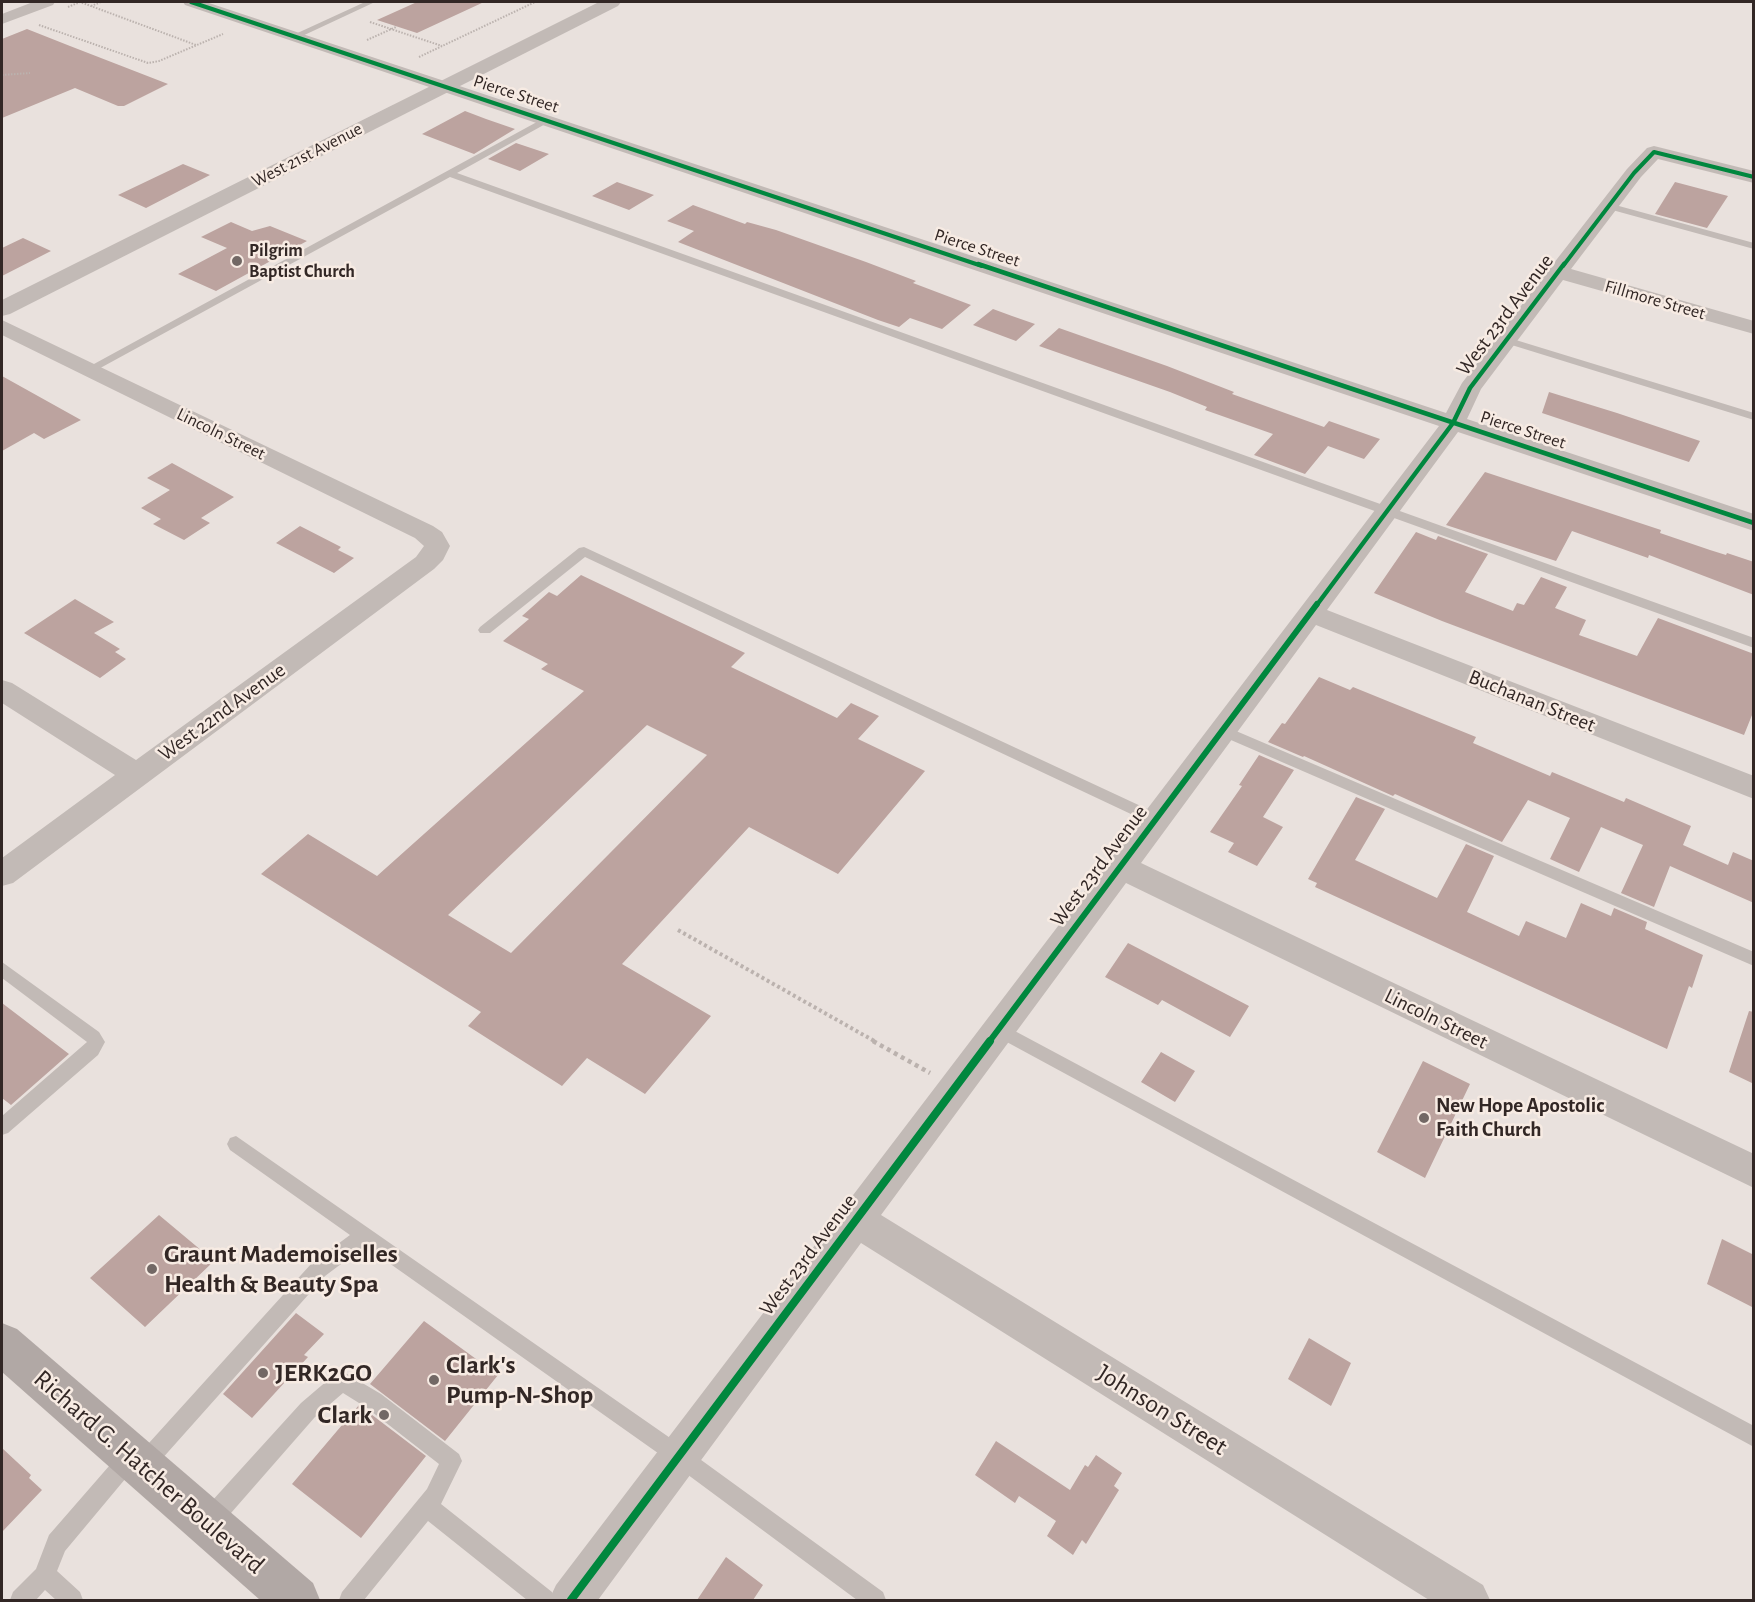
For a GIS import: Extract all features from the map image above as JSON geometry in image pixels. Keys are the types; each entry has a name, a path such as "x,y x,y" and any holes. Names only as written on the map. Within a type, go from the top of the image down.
{"main road":[{"name":"Richard G. Hatcher Boulevard","path":"2,1344 296,1600"}],"street":[{"name":"Pierce Street","path":"191,2 1754,523"},
{"name":"West 21st Avenue","path":"2,309 612,2"},
{"path":"2,19 54,6"},
{"name":"West 23rd Avenue","path":"571,1600 1453,423 1470,388 1608,206 1654,152 1754,177"},
{"name":"Fillmore Street","path":"1557,272 1754,328"},
{"name":"Lincoln Street","path":"2,327 424,532 433,538 437,546"},
{"name":"West 22nd Avenue","path":"2,874 425,563 435,554 437,546"},
{"name":"Buchanan Street","path":"1310,613 1754,788"},
{"path":"2,690 136,774"},
{"name":"Lincoln Street","path":"1119,866 1754,1172"},
{"name":"Johnson Street","path":"856,1220 1468,1600"}],"lane":[{"path":"295,36 371,2"},
{"path":"89,370 546,120"},
{"path":"449,173 1754,643"},
{"path":"1608,206 1754,246"},
{"path":"1506,340 1754,417"},
{"path":"485,630 584,551 1155,819"},
{"path":"1222,730 1754,959"},
{"path":"2,969 93,1036 96,1042 92,1050 2,1127"},
{"path":"998,1029 1754,1437"},
{"path":"236,1144 679,1456 875,1600"},
{"path":"21,1600 45,1575 49,1559 57,1543 318,1270 345,1248 366,1235"},
{"path":"207,1523 308,1410 342,1381 374,1401 452,1461 434,1496 350,1600"},
{"path":"426,1506 544,1600"},
{"path":"45,1575 72,1600"}],"path":[{"path":"54,6 80,2 196,45"},
{"path":"90,6 101,2"},
{"path":"411,62 534,2"},
{"path":"362,19 442,46"},
{"path":"30,22 144,63 159,61 227,32"},
{"path":"366,40 396,27"},
{"path":"2,70 2,75 30,73"},
{"path":"678,930 955,1087"}],"building":[{"path":"417,2 484,2 417,33 377,20"},
{"path":"27,29 168,84 124,106 118,106 75,88 2,118 2,39"},
{"path":"465,111 515,129 474,154 422,134"},
{"path":"516,143 549,154 520,171 488,159"},
{"path":"183,164 210,175 146,208 118,195"},
{"path":"617,182 654,195 629,210 592,196"},
{"path":"1675,182 1728,196 1707,228 1655,214"},
{"path":"693,205 745,224 747,222 776,230 866,262 971,305 942,329 910,318 899,327 878,320 678,242 694,231 667,221"},
{"name":"Pilgrim Baptist Church","path":"231,222 252,231 270,226 307,241 216,291 178,274 227,248 201,237"},
{"path":"23,238 51,251 2,276 2,248"},
{"path":"993,309 1035,324 1016,341 973,325"},
{"path":"1059,328 1167,366 1234,392 1232,394 1324,427 1329,421 1380,439 1364,459 1328,446 1305,474 1254,455 1273,434 1205,410 1207,407 1170,392 1039,346"},
{"path":"2,376 81,420 44,439 34,433 2,451"},
{"path":"1549,392 1700,441 1689,462 1542,413"},
{"path":"172,463 234,497 201,518 210,523 184,540 153,524 161,519 141,508 170,490 147,478"},
{"path":"1485,472 1661,530 1660,533 1710,550 1754,562 1754,595 1649,555 1648,558 1572,531 1556,561 1446,525"},
{"path":"300,526 341,547 338,550 354,558 334,573 276,543"},
{"path":"1416,532 1436,540 1438,536 1488,554 1465,592 1513,611 1517,603 1524,605 1541,577 1567,587 1555,608 1586,620 1579,635 1637,656 1658,618 1754,654 1754,710 1744,735 1374,593"},
{"path":"581,575 745,653 731,667 837,718 851,703 879,716 858,739 925,771 838,874 749,827 622,964 711,1016 645,1094 587,1058 562,1086 468,1026 481,1012 261,874 308,834 377,876 584,691 541,669 548,664 503,641 529,619 522,616 549,592 557,596","holes":["647,725 707,755 511,953 448,915"]},
{"path":"75,599 114,622 94,633 120,649 115,652 126,659 100,678 24,633"},
{"path":"1319,677 1350,690 1353,687 1476,737 1473,743 1550,776 1552,772 1624,802 1626,798 1691,826 1683,845 1728,865 1733,852 1754,861 1754,903 1670,866 1654,907 1621,893 1643,845 1601,827 1579,872 1550,859 1570,818 1528,800 1502,842 1395,794 1393,796 1268,742 1282,723 1285,724"},
{"path":"1259,755 1294,770 1263,817 1283,827 1257,866 1228,852 1234,843 1210,832 1242,786 1239,785"},
{"path":"1356,797 1385,809 1355,860 1437,898 1466,844 1494,856 1467,912 1519,936 1526,921 1566,938 1581,903 1611,916 1614,908 1647,922 1645,929 1703,955 1692,988 1689,986 1667,1049 1315,887 1317,883 1308,879"},
{"path":"1128,943 1249,1006 1230,1037 1162,1000 1158,1005 1105,977"},
{"path":"2,1003 69,1054 11,1105 2,1098"},
{"path":"1749,1011 1754,1012 1754,1084 1729,1072"},
{"path":"1161,1052 1195,1071 1175,1102 1141,1082"},
{"name":"New Hope Apostolic Faith Church","path":"1423,1061 1470,1084 1425,1178 1377,1152"},
{"name":"Graunt Mademoiselles Health & Beauty Spa","path":"159,1215 214,1261 145,1327 90,1278"},
{"path":"1722,1239 1754,1255 1754,1308 1707,1284"},
{"name":"JERK2GO","path":"296,1313 324,1334 304,1355 308,1357 252,1418 223,1394"},
{"name":"Clark's Pump-N-Shop","path":"424,1321 498,1375 445,1441 370,1384"},
{"path":"1309,1338 1351,1363 1331,1406 1288,1379"},
{"path":"359,1405 426,1456 361,1538 292,1484"},
{"path":"996,1441 1070,1490 1085,1465 1088,1467 1096,1455 1122,1473 1114,1486 1119,1490 1086,1544 1082,1540 1073,1555 1047,1536 1056,1521 1019,1496 1015,1503 975,1475"},
{"path":"2,1448 31,1475 29,1478 42,1490 2,1532"},
{"path":"726,1557 763,1585 753,1600 697,1600"}],"cycle path":[{"path":"191,2 1754,523"},
{"path":"571,1600 1453,423 1470,388 1634,173 1654,152 1754,177"}],"place":[{"name":"Pilgrim Baptist Church","path":"237,261"},
{"name":"New Hope Apostolic Faith Church","path":"1424,1118"},
{"name":"Graunt Mademoiselles Health & Beauty Spa","path":"152,1269"},
{"name":"JERK2GO","path":"263,1373"},
{"name":"Clark's Pump-N-Shop","path":"434,1380"},
{"name":"Clark","path":"384,1415"}]}
